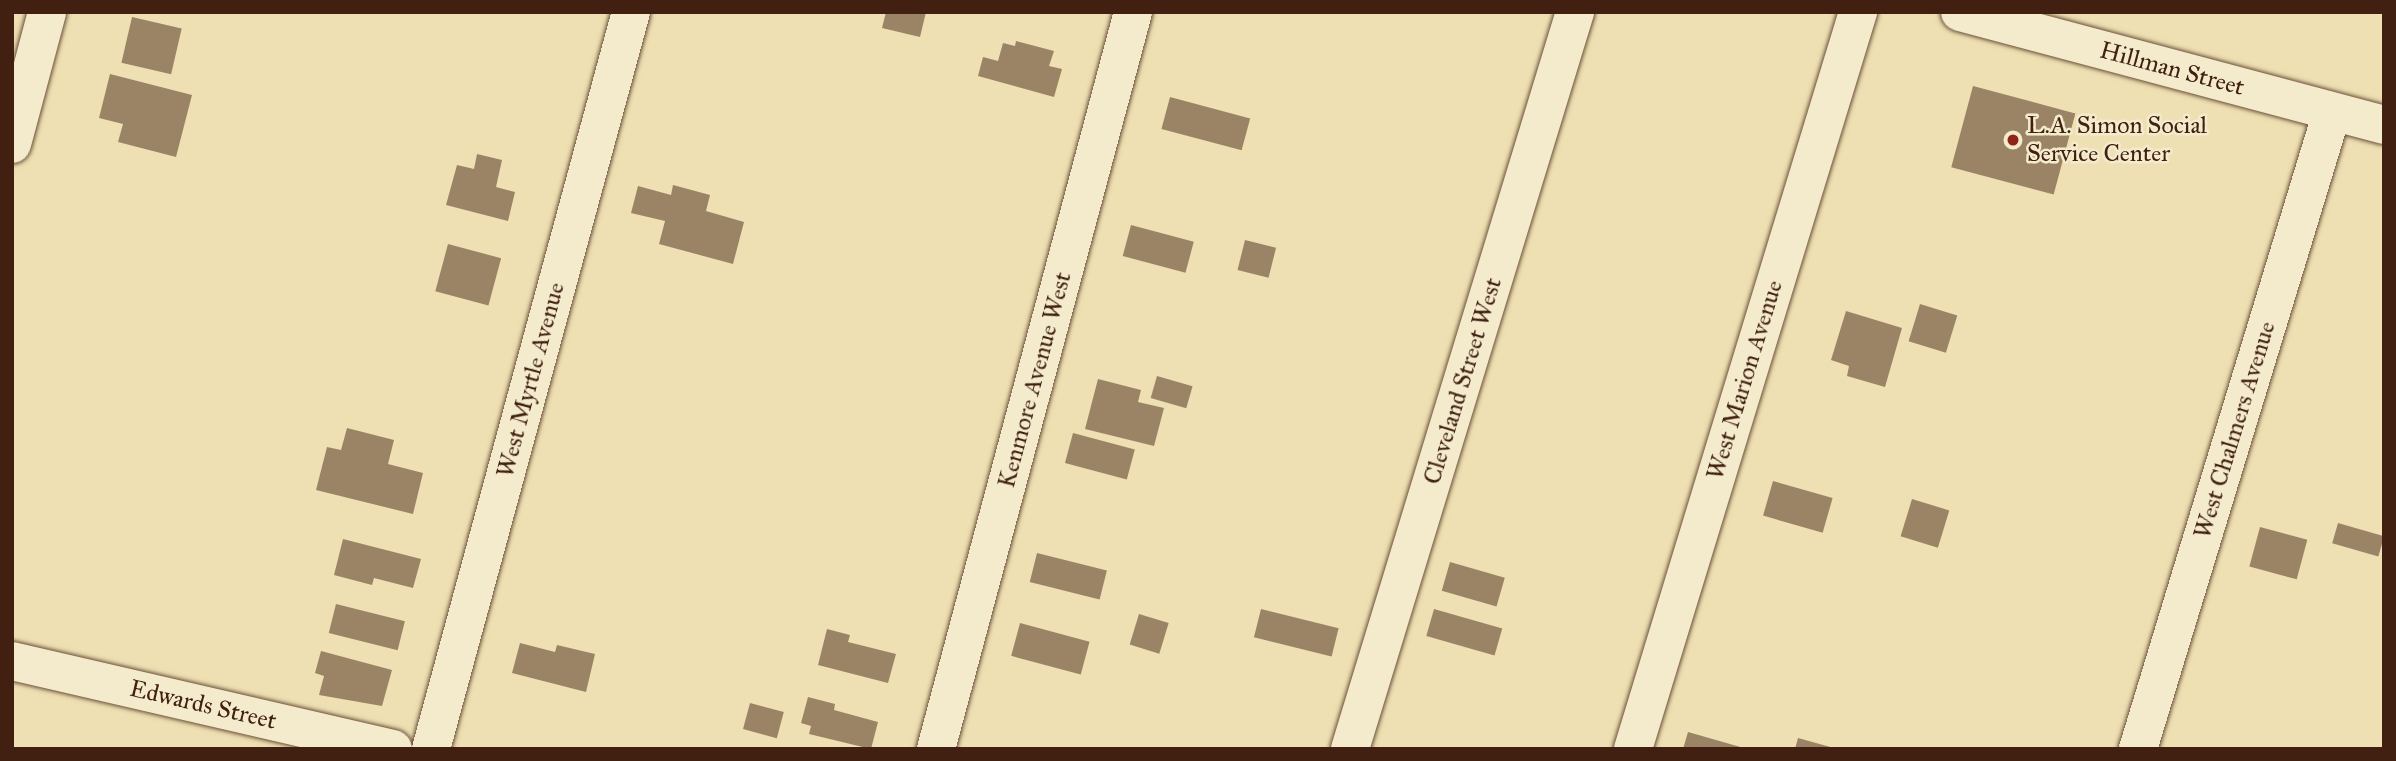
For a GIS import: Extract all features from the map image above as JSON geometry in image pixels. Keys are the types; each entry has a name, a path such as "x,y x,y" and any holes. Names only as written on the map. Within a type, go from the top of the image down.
{"street":[{"path":"12,144 47,12"},
{"name":"West Myrtle Avenue","path":"431,749 631,12"},
{"name":"Kenmore Avenue West","path":"936,749 1133,12"},
{"name":"Cleveland Street West","path":"1350,749 1575,12"},
{"name":"West Marion Avenue","path":"1633,749 1857,12"},
{"name":"Hillman Street","path":"1960,12 2076,27 2332,111 2384,125"},
{"name":"West Chalmers Avenue","path":"2138,749 2332,111"},
{"name":"Edwards Street","path":"12,661 393,749"}],"building":[{"path":"886,12 926,12 920,37 882,28"},
{"path":"132,17 182,28 171,74 121,63"},
{"path":"1016,41 1054,51 1049,66 1062,69 1054,97 978,76 983,57 998,61 1003,43 1015,46"},
{"path":"110,74 192,95 176,157 118,142 123,124 99,118"},
{"name":"L.A. Simon Social Service Center","path":"1973,86 2075,113 2054,195 1951,167"},
{"path":"1170,97 1250,118 1242,150 1161,129"},
{"path":"477,154 502,160 496,187 515,192 508,221 446,205 457,165 474,169"},
{"path":"673,185 710,195 706,211 744,222 733,264 659,244 665,221 631,213 638,186 671,195"},
{"path":"1131,225 1194,242 1186,273 1123,256"},
{"path":"1245,240 1276,248 1269,278 1238,270"},
{"path":"448,244 501,258 488,306 435,291"},
{"path":"1920,304 1957,315 1946,353 1909,341"},
{"path":"1846,311 1902,328 1885,387 1847,376 1849,366 1831,360"},
{"path":"1157,376 1193,386 1186,408 1151,398"},
{"path":"1098,379 1141,390 1138,402 1164,408 1154,446 1085,429"},
{"path":"347,428 394,440 388,464 423,473 413,514 316,490 327,447 341,450"},
{"path":"1073,433 1135,450 1127,480 1065,463"},
{"path":"1773,481 1833,498 1823,533 1763,516"},
{"path":"1912,499 1949,510 1938,548 1901,536"},
{"path":"2338,523 2384,536 2378,556 2332,543"},
{"path":"2260,527 2307,540 2297,579 2249,567"},
{"path":"343,539 421,559 413,588 374,578 372,585 334,575"},
{"path":"1037,553 1107,570 1100,600 1030,582"},
{"path":"1450,562 1505,578 1497,607 1442,591"},
{"path":"336,604 405,621 398,650 329,633"},
{"path":"1261,609 1339,628 1332,656 1254,637"},
{"path":"1434,609 1502,629 1495,655 1426,636"},
{"path":"1139,614 1169,623 1159,654 1130,645"},
{"path":"1020,623 1090,642 1081,674 1011,656"},
{"path":"827,629 850,635 848,642 896,654 888,683 818,665"},
{"path":"520,643 555,652 557,645 595,654 586,692 512,673"},
{"path":"321,651 392,670 382,706 319,695 324,676 315,673"},
{"path":"808,697 835,704 834,710 878,722 871,749 809,734 811,726 801,723"},
{"path":"750,703 784,712 777,738 743,729"},
{"path":"1688,732 1744,748 1744,749 1683,749"},
{"path":"1798,738 1834,748 1834,749 1795,749"}],"place":[{"name":"L.A. Simon Social Service Center","path":"2013,140"}]}
